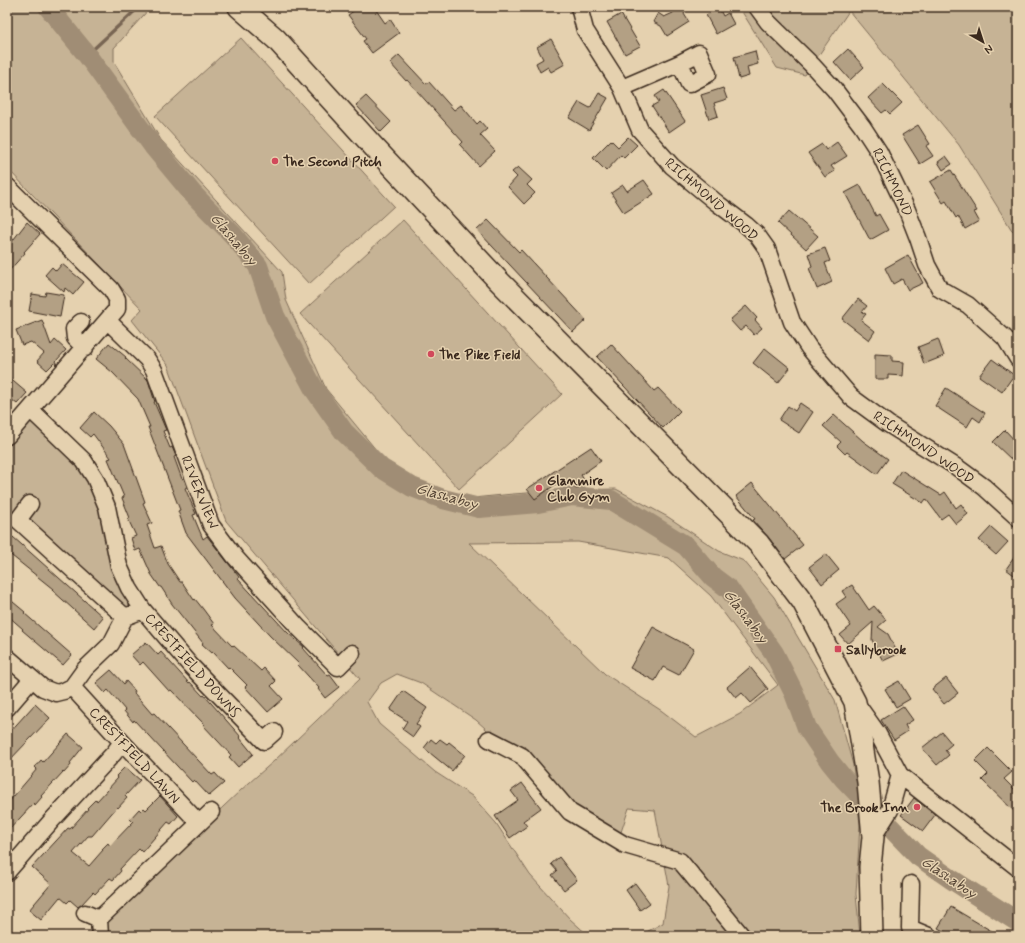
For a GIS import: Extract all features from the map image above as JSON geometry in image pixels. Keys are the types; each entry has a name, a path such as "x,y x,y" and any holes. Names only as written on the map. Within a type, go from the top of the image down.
{"main road":[{"path":"247,10 276,38 372,145 497,279 759,544 803,602 855,702 868,782 873,837 870,867 872,936"}],"street":[{"name":"RICHMOND WOOD","path":"579,7 586,30 622,88 640,130 672,166 757,235 767,249 792,322 809,348 851,397 883,421 984,487 1018,518"},
{"name":"RICHMOND","path":"757,7 768,22 834,89 879,152 907,210 918,238 926,265 940,289 968,305 1005,338 1018,359"},
{"path":"622,88 680,63"},
{"path":"7,186 111,289 117,299 117,310 108,321 30,410 8,432"},
{"name":"RIVERVIEW","path":"108,321 146,359 154,370 211,526 235,557 298,628 338,667 352,653"},
{"path":"81,322 74,329 75,338 85,348"},
{"name":"CRESTFIELD DOWNS","path":"30,410 84,461 95,478 107,507 119,566 129,588 143,610 190,665 264,741 274,732"},
{"path":"30,504 18,520 125,617"},
{"path":"7,657 43,688 56,693 64,691 72,686 85,669 111,644 125,617 143,610"},
{"path":"7,708 32,679"},
{"name":"CRESTFIELD LAWN","path":"72,686 199,824"},
{"path":"855,702 878,734 900,775 1018,868"},
{"path":"489,739 522,756 570,812 625,845 680,861 742,936"},
{"path":"7,872 53,819 114,753 122,742"},
{"path":"873,837 890,810 900,775"},
{"path":"100,936 92,916 211,812"},
{"path":"911,884 910,928 929,936"}],"shaded area":[{"path":"7,7 151,7 114,48 114,62 161,140 282,272 286,300 326,389 391,468 428,487 463,499 570,490 616,489 668,517 719,551 744,561 774,597 835,700 853,765 860,824 856,894 860,936 639,936 663,923 669,886 655,810 629,808 620,835 594,835 515,755 476,720 421,683 397,674 381,683 367,702 379,724 435,772 472,796 496,823 530,875 570,919 589,936 86,936 360,679 226,521 168,365 132,320 142,309 7,168","holes":["578,542 669,558 711,596 778,685 740,714 696,737 662,711 605,674 469,543"]},
{"path":"739,7 1018,7 1018,236 1013,232 959,145 849,11 805,75 777,68"},
{"name":"The Second Pitch","path":"241,38 394,206 309,284 155,116"},
{"name":"The Pike Field","path":"403,220 562,394 459,489 300,314"},
{"path":"31,410 84,461 143,610 125,617 7,506 7,437"}],"building":[{"path":"359,7 374,7 385,23 390,19 399,33 372,53 363,41 366,39 348,15"},
{"path":"676,7 687,7 684,14 689,22 667,36 661,26 653,22 658,13 664,17 673,13"},
{"path":"719,8 723,16 728,13 734,24 716,34 706,15"},
{"path":"621,14 640,46 625,54 607,22"},
{"path":"551,39 565,64 551,72 548,67 540,72 536,63 543,59 537,47"},
{"path":"848,49 864,67 850,80 834,62"},
{"path":"755,51 758,64 747,67 749,76 739,79 734,57"},
{"path":"399,55 426,84 429,82 454,110 461,105 477,124 480,121 487,129 480,135 495,151 479,166 460,145 463,142 390,63"},
{"path":"883,84 902,103 890,114 886,110 882,113 868,98"},
{"path":"723,88 727,99 714,103 718,116 709,119 701,95"},
{"path":"664,90 685,121 669,132 652,106 659,102 655,96"},
{"path":"599,93 608,98 589,130 569,118 579,102 590,108"},
{"path":"366,96 391,122 381,132 356,105"},
{"path":"918,125 930,144 926,146 933,156 920,164 902,135"},
{"path":"628,137 637,145 624,158 621,155 606,171 593,158 611,140 618,147"},
{"path":"837,142 847,156 831,166 835,171 825,177 808,153 822,144 826,150"},
{"path":"946,156 952,164 943,170 938,162"},
{"path":"518,167 532,180 527,185 535,193 524,204 508,187 517,177 512,172"},
{"path":"951,170 977,211 974,212 979,221 965,229 958,216 956,218 946,201 943,203 930,182"},
{"path":"644,180 654,194 624,213 611,193 623,185 627,191"},
{"path":"860,185 876,216 879,214 888,230 870,240 845,193"},
{"path":"789,211 818,236 806,249 778,223"},
{"path":"488,220 519,252 521,250 586,320 573,332 477,230"},
{"path":"27,222 40,234 7,273 7,248"},
{"path":"825,248 830,261 825,263 832,282 817,289 809,268 812,266 808,254"},
{"path":"908,255 923,283 908,290 902,279 893,284 885,268"},
{"path":"62,264 84,282 73,295 65,288 64,292 45,275 52,267 56,271"},
{"path":"46,292 64,295 60,317 29,311 32,294 45,296"},
{"path":"858,299 867,306 862,312 866,314 861,320 875,331 869,340 842,319"},
{"path":"746,306 757,318 755,320 762,328 754,335 746,326 740,331 730,320"},
{"path":"42,320 51,345 55,340 66,350 56,361 56,365 54,363 47,370 37,361 44,353 31,342 22,345 16,330"},
{"path":"938,339 944,356 924,364 918,347"},
{"path":"109,343 126,357 125,358 148,380 154,402 166,430 163,431 170,448 172,447 176,456 174,457 182,479 184,478 187,487 185,488 196,514 193,515 203,539 207,536 239,577 238,579 288,633 304,647 303,648 328,676 330,675 339,687 325,698 318,689 319,688 298,665 299,664 270,636 235,598 186,533 178,511 180,510 148,427 150,427 138,399 112,372 96,359"},
{"path":"611,344 654,391 658,388 680,411 663,428 597,357"},
{"path":"765,348 790,368 778,383 753,363"},
{"path":"875,354 892,355 892,361 904,362 903,376 888,375 888,379 875,379"},
{"path":"992,359 1014,375 1002,392 979,376"},
{"path":"7,376 27,393 17,404 7,396"},
{"path":"946,388 985,413 980,422 973,417 967,427 935,406"},
{"path":"800,403 813,412 799,433 779,420 788,406 795,411"},
{"path":"94,412 109,426 124,444 145,502 143,503 152,523 147,525 155,548 161,546 168,564 180,582 182,582 194,600 195,599 214,624 212,625 232,646 233,645 261,671 264,668 276,681 271,686 283,699 268,712 245,687 247,685 213,652 212,653 202,644 203,643 172,604 151,574 140,549 135,551 131,538 136,536 128,519 130,518 122,498 124,497 108,459 111,458 93,434 90,437 80,428"},
{"path":"834,415 863,441 888,459 877,474 847,452 845,454 837,446 841,442 823,426"},
{"path":"1005,430 1018,444 1018,458 1014,462 993,442"},
{"path":"591,447 601,461 581,475 586,483 576,489 571,481 562,486 559,482 535,499 527,489"},
{"path":"901,470 941,495 945,492 956,508 961,504 968,514 956,524 948,514 941,519 926,499 923,503 892,484"},
{"path":"752,483 803,545 785,559 753,520 755,519 736,496"},
{"path":"991,527 1008,542 996,555 979,540"},
{"path":"13,537 103,617 94,628 52,590 53,589 7,552 7,543"},
{"path":"1018,552 1018,578 1006,569"},
{"path":"826,554 839,570 822,584 809,567"},
{"path":"852,585 869,610 874,606 886,620 878,627 888,634 898,654 883,661 872,640 873,622 848,644 840,635 851,626 836,604 846,597 842,591"},
{"path":"7,597 72,655 63,665 7,615"},
{"path":"653,627 694,649 679,675 663,667 655,681 630,668"},
{"path":"146,642 158,655 161,652 189,683 190,682 203,696 204,695 241,737 240,738 253,754 238,767 229,757 231,755 203,725 204,724 171,690 169,691 143,662 140,665 131,655"},
{"path":"750,667 768,689 751,703 742,693 736,698 727,687"},
{"path":"111,670 124,684 126,681 152,714 154,713 212,775 215,773 224,783 209,796 194,780 192,782 134,720 133,722 108,690 105,693 96,683"},
{"path":"946,678 958,693 944,704 932,689"},
{"path":"899,681 910,699 896,707 885,689"},
{"path":"403,691 427,708 416,724 420,727 413,737 402,729 407,721 390,710"},
{"path":"35,704 50,718 7,763 7,735"},
{"path":"903,706 913,720 905,725 908,731 894,740 881,720"},
{"path":"942,732 952,744 945,750 949,755 937,765 922,748"},
{"path":"68,734 83,747 64,773 63,772 41,796 42,797 35,805 34,803 7,832 7,804 37,769 35,767 41,760 43,762"},
{"path":"431,739 436,743 440,739 447,744 449,742 465,755 452,771 424,748"},
{"path":"988,748 1012,772 1004,779 1018,793 1018,815 982,780 988,774 975,761"},
{"path":"125,767 140,780 125,796 127,798 118,808 117,807 92,836 88,836 73,853 89,866 108,843 110,846 133,822 130,819 139,809 141,811 144,808 146,810 160,796 178,816 171,824 168,822 142,852 139,849 120,869 121,871 113,880 110,878 95,894 93,892 81,905 78,907 70,900 67,903 60,897 41,920 29,910 51,884 32,867 68,828 70,829 96,799 97,801 118,778 116,776"},
{"path":"522,783 541,808 523,821 527,826 510,838 495,816 518,800 511,791"},
{"path":"914,798 935,815 923,831 901,815"},
{"path":"559,857 577,880 564,890 552,875 557,871 551,864"},
{"path":"635,883 650,903 640,910 626,890"},
{"path":"951,907 1000,936 952,936 938,928"}],"waterway":[{"name":"Glashaboy","path":"48,7 87,55 153,146 192,193 233,235 258,266 275,316 314,389 344,432 381,468 412,487 443,499 479,508 538,503 572,496 611,500 686,546 713,577 729,589 774,653 794,693 807,728 830,762 843,778 918,856 1018,922"},
{"path":"87,55 139,7"}],"place":[{"name":"The Second Pitch","path":"275,161"},
{"name":"The Pike Field","path":"431,354"},
{"name":"Glanmire Club Gym","path":"539,488"},
{"name":"Sallybrook","path":"838,649"},
{"name":"The Brook Inn","path":"917,807"}]}
